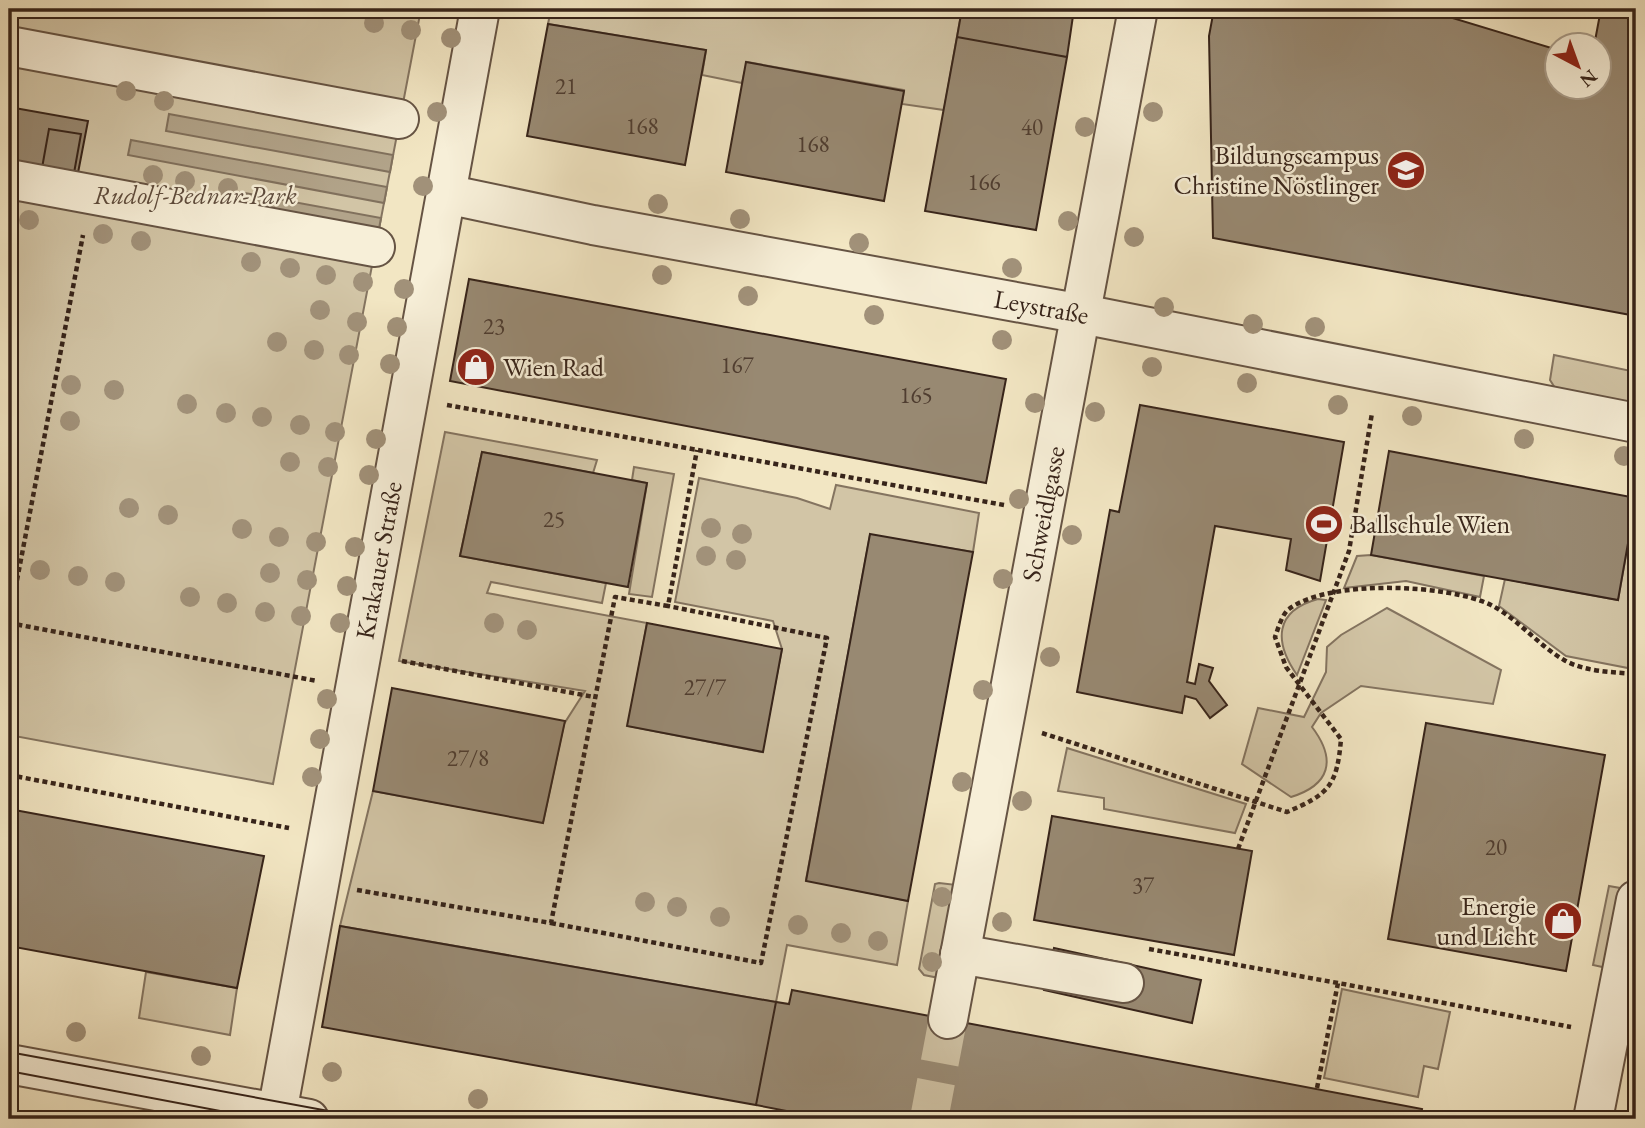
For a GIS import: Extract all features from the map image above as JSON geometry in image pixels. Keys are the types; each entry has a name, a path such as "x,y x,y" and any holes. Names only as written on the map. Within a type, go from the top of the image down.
{"street":[{"name":"Krakauer Straße","path":"293,1116 319,883 481,9"},
{"name":"Schweidlgasse","path":"948,1019 1138,9"},
{"path":"9,46 399,119"},
{"path":"9,179 375,247"},
{"name":"Leystraße","path":"446,194 593,225 1082,314 1636,423"},
{"path":"1593,1119 1636,900"},
{"path":"960,954 1124,983"},
{"path":"9,1064 293,1116"}],"path":[{"path":"83,234 9,622 355,688"},
{"path":"1238,849 1336,593 1349,551 1379,372"},
{"path":"408,397 983,501"},
{"path":"668,606 697,450"},
{"path":"1004,721 1287,812 1319,799 1338,772 1341,739 1286,667 1275,637 1287,610 1322,594 1409,587 1490,605 1564,660 1582,668 1636,674"},
{"path":"319,883 551,923 761,964 827,638 615,597 551,923"},
{"path":"399,661 594,697"},
{"path":"9,775 328,835"},
{"path":"1139,948 1610,1034"},
{"path":"1219,962 1220,953"},
{"path":"1317,1088 1338,983"}],"green space":[{"name":"Rudolf-Bednar-Park","path":"9,9 421,9 273,784 9,735"},
{"path":"551,9 962,9 944,110 902,104 904,90 747,62 742,83 702,75 706,50 548,24"},
{"path":"1554,355 1636,372 1636,405 1557,391 1550,380"},
{"path":"445,432 597,460 593,473 482,452 460,556 606,583 602,603 491,582 487,593 647,623 628,726 762,752 782,649 773,621 675,602 699,478 797,498 830,509 836,485 979,513 973,552 870,535 806,880 908,901 897,965 787,945 776,1002 340,926 373,791 543,822 564,724 585,691 399,661"},
{"path":"634,467 674,474 652,597 629,594 647,483 632,480"},
{"path":"1636,498 1636,651 1633,669 1566,656 1499,606 1505,579 1618,600"},
{"path":"1371,555 1484,576 1480,597 1406,581 1344,588 1357,556"},
{"path":"1318,599 1326,600 1297,675 1284,651 1282,629 1293,611"},
{"path":"1387,608 1501,670 1493,704 1361,686 1321,713 1312,727 1325,750 1327,760 1326,770 1314,786 1291,797 1242,764 1258,708 1304,717 1326,672 1327,647 1341,635"},
{"path":"1067,748 1246,804 1235,833 1104,809 1104,798 1058,791"},
{"path":"935,884 957,885 939,978 924,975 919,969"},
{"path":"1609,886 1620,888 1622,894 1607,968 1593,965"},
{"path":"146,972 237,988 230,1035 139,1018"},
{"path":"1342,989 1450,1012 1438,1069 1424,1066 1418,1097 1324,1078"}],"shaded area":[{"path":"169,114 393,155 390,172 166,131"},
{"path":"131,140 387,187 384,203 128,155"},
{"path":"239,192 381,218 378,234 236,208"}],"building":[{"path":"962,9 1074,9 1067,57 957,37"},
{"name":"Bildungscampus Christine Nöstlinger","path":"1214,9 1423,9 1544,46 1544,102 1614,102 1614,32 1597,32 1601,9 1636,9 1636,316 1213,238 1209,36"},
{"path":"548,24 706,50 685,165 527,136"},
{"path":"957,37 1067,57 1036,230 925,211"},
{"path":"746,62 904,91 884,201 726,172"},
{"path":"9,107 88,121 77,178 9,165"},
{"path":"49,129 81,134 74,173 42,168"},
{"path":"469,279 1006,379 986,483 450,381"},
{"path":"1140,405 1344,442 1320,581 1286,570 1291,539 1215,526 1187,682 1195,684 1199,664 1213,668 1209,681 1227,705 1210,718 1196,699 1185,696 1182,713 1077,692 1110,510 1119,512"},
{"path":"1389,451 1636,498 1618,600 1371,555"},
{"path":"482,452 647,483 628,587 460,556"},
{"path":"870,534 973,552 908,901 806,881"},
{"path":"647,623 782,649 763,752 627,726"},
{"path":"392,688 565,721 543,823 373,791"},
{"path":"1426,723 1605,755 1566,971 1388,939"},
{"path":"9,809 264,856 237,988 9,946"},
{"path":"1052,816 1252,851 1234,955 1034,920"},
{"path":"340,926 776,1002 756,1105 322,1027"},
{"path":"1054,948 1201,980 1192,1023 1044,990"},
{"path":"792,990 1422,1109 1420,1119 828,1119 756,1105 776,1002 789,1004"}],"tunnel":[{"path":"929,1119 948,1019"}],"tram line":[{"path":"9,1052 372,1119"},
{"path":"9,1071 263,1119"}],"place":[{"name":"Bildungscampus Christine Nöstlinger","path":"1406,170"},
{"name":"Wien Rad","path":"476,367"},
{"name":"Ballschule Wien","path":"1324,524"},
{"name":"Energie und Licht","path":"1563,921"}]}
